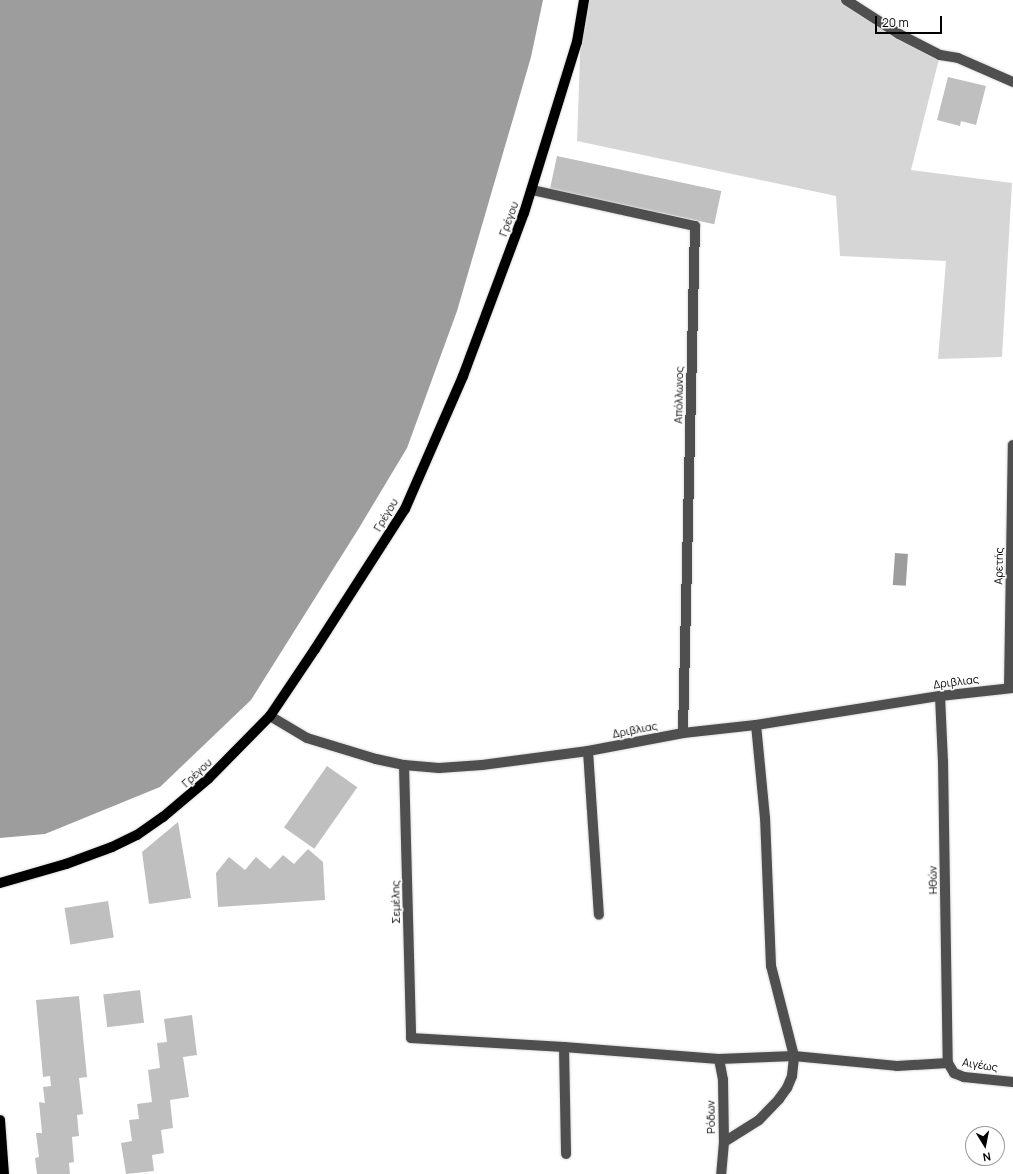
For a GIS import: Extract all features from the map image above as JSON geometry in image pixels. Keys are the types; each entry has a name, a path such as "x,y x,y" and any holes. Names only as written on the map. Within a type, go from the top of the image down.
{"main road":[{"name":"Γρέγου","path":"0,883 86,858 137,835 163,817 195,792 270,716 319,643 405,509 463,376 532,190 577,42 584,0"},
{"path":"0,1120 4,1174"}],"street":[{"path":"846,0 899,34 940,55 958,58 1013,82"},
{"name":"Απόλλωνος","path":"532,190 695,226 683,732"},
{"name":"Αρετής","path":"1011,688 1013,445"},
{"name":"Δριβλιας","path":"270,716 307,738 376,759 404,765 439,768 482,765 588,751 683,732 756,725 940,696 1011,688"},
{"name":"Ηθών","path":"940,696 943,761 948,1063"},
{"path":"724,1142 759,1120 779,1099 787,1088 792,1076 794,1056 771,966 765,818 756,725"},
{"path":"588,751 599,915"},
{"name":"Σεμέλης","path":"404,765 411,1038 564,1047"},
{"path":"566,1154 564,1047 719,1059 794,1056 897,1066 948,1063"},
{"name":"Ρόδων","path":"719,1059 723,1080 724,1142 721,1174"},
{"name":"Αιγέως","path":"948,1063 954,1073 964,1077 1013,1082"}],"shaded area":[{"path":"0,0 543,0 531,57 457,311 407,448 359,528 251,700 160,787 45,834 0,838"},
{"path":"582,0 855,0 940,55 911,170 1012,183 1002,357 938,359 946,261 840,256 836,196 577,141"},
{"path":"895,553 908,554 906,586 893,585"}],"building":[{"path":"948,77 986,86 976,125 961,121 960,126 937,120"},
{"path":"557,156 721,191 714,224 550,189"},
{"path":"327,766 357,787 314,849 284,827"},
{"path":"178,822 191,898 149,904 142,852"},
{"path":"308,849 323,862 325,900 218,907 216,873 229,857 245,870 256,857 270,869 283,855 294,864"},
{"path":"108,901 114,938 70,944 65,908"},
{"path":"140,990 144,1023 107,1027 103,995"},
{"path":"79,996 87,1077 79,1078 83,1114 77,1115 79,1136 72,1137 74,1162 69,1163 70,1174 37,1174 35,1158 39,1157 36,1133 42,1133 39,1102 45,1103 43,1087 51,1086 50,1076 43,1077 36,1000"},
{"path":"192,1015 197,1055 183,1057 189,1097 170,1100 173,1128 161,1130 164,1153 152,1155 154,1171 126,1174 121,1143 132,1141 129,1120 139,1119 137,1104 152,1102 148,1070 160,1068 157,1043 167,1042 164,1019"}]}
